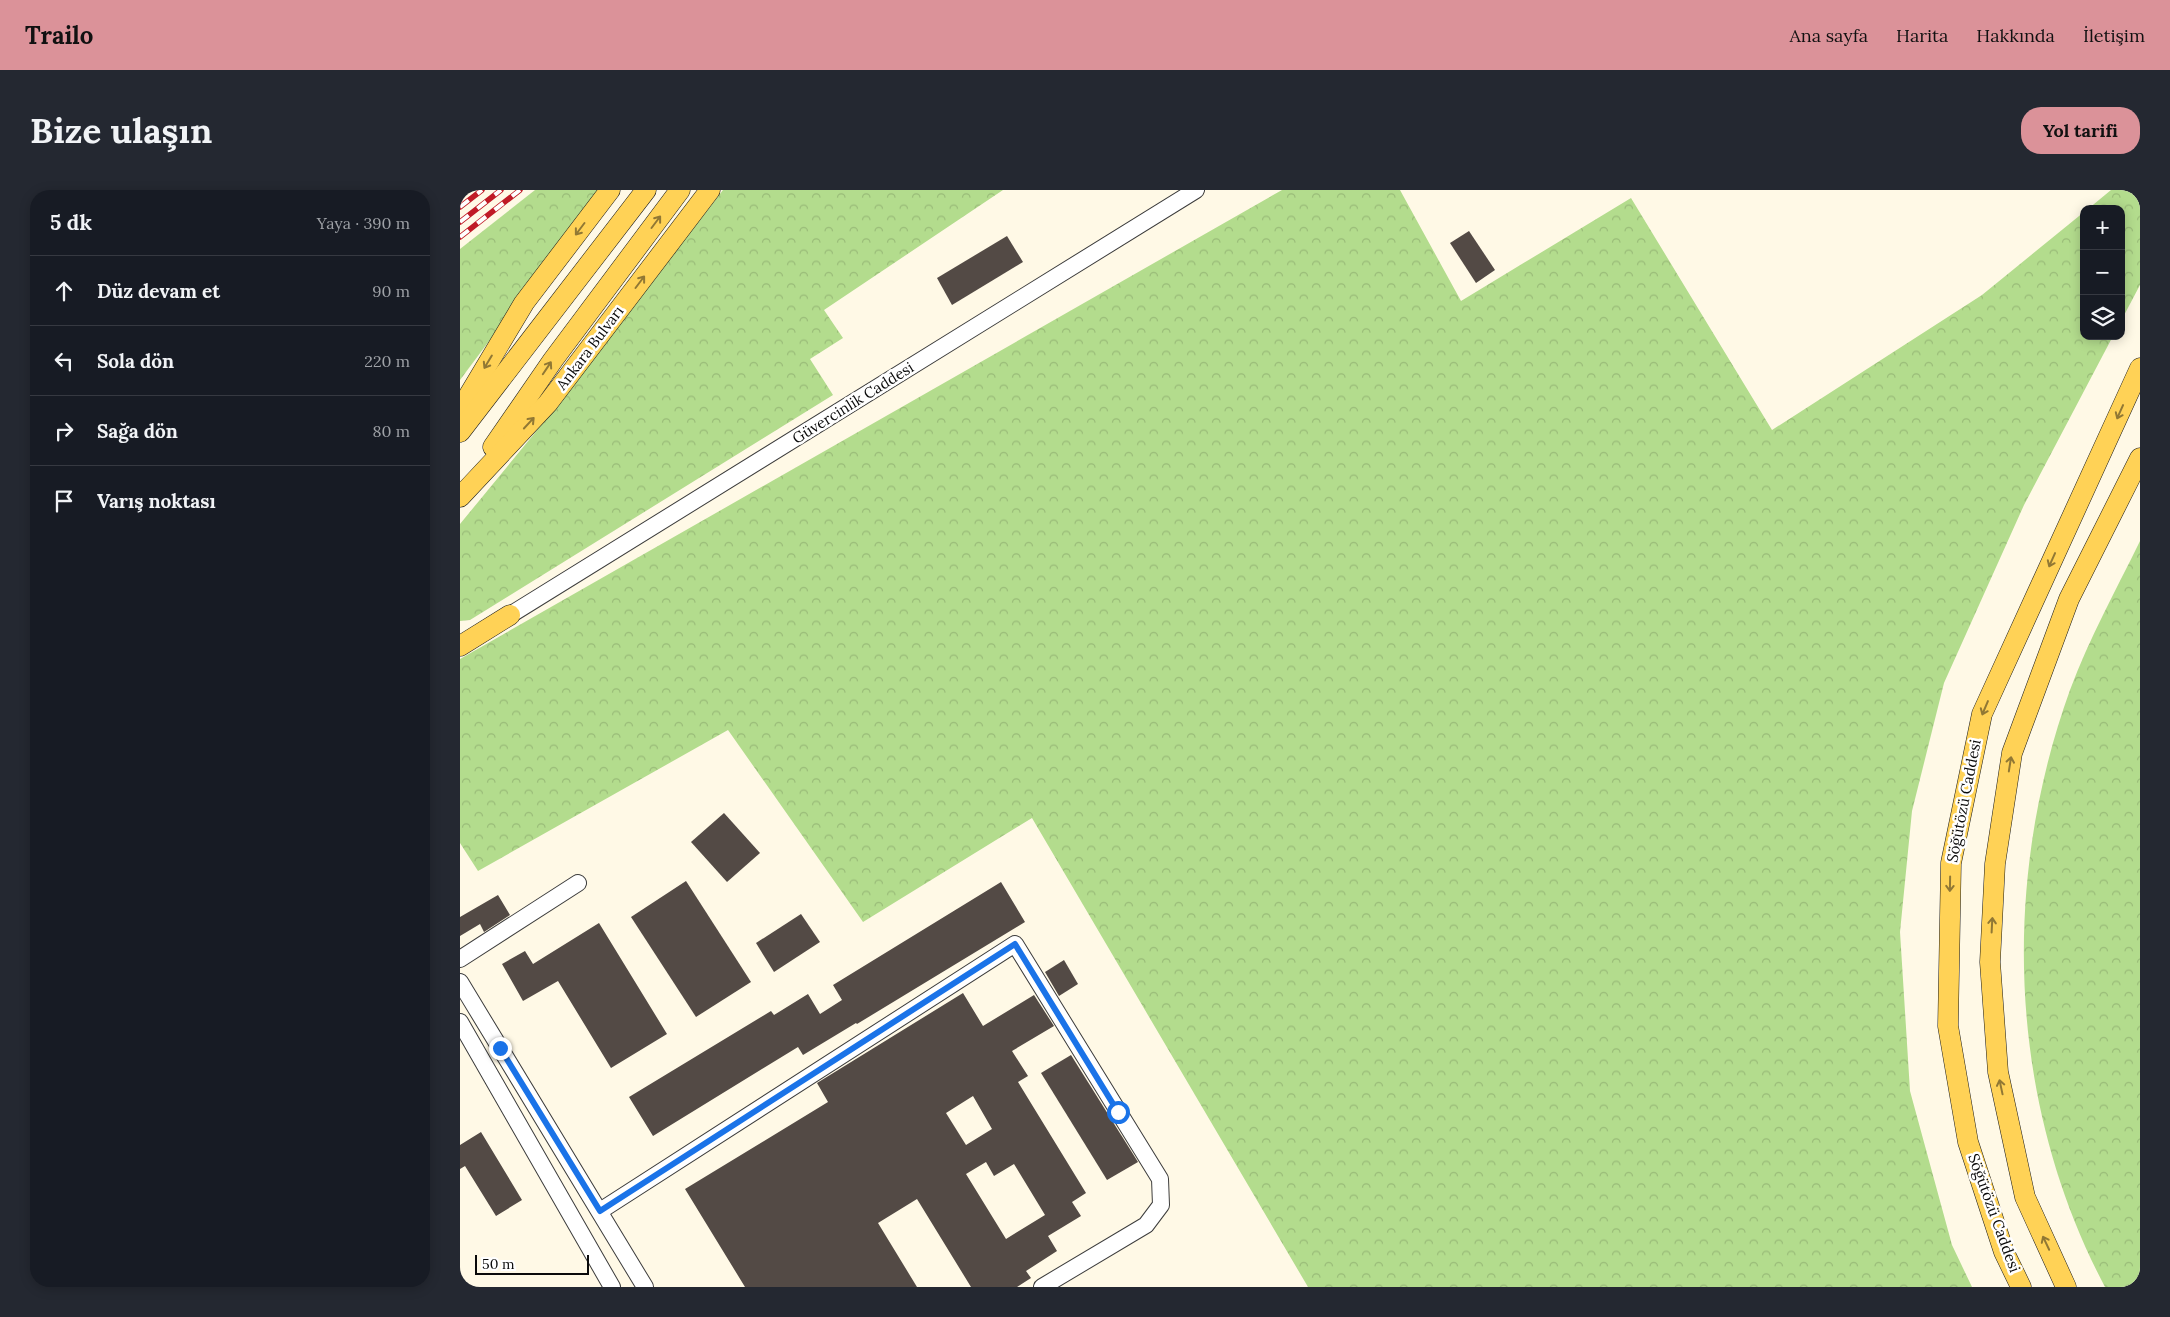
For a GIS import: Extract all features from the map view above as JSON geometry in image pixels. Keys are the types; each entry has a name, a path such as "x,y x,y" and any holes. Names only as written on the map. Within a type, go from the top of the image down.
{"main road":[{"path":"460,410 524,303 610,190"},
{"path":"460,432 646,190"},
{"name":"Ankara Bulvarı","path":"460,496 594,302 680,190"},
{"name":"Ankara Bulvarı","path":"460,496 548,404 710,190"},
{"name":"Söğütözü Caddesi","path":"2021,1287 2004,1252 1968,1142 1948,1026 1951,863 1982,714 2140,368"},
{"path":"2066,1287 2025,1197 1998,1072 1990,962 1995,864 2012,753 2069,599 2140,458"},
{"path":"460,628 468,628 510,615"},
{"path":"460,646 510,615"}],"street":[{"name":"Güvercinlik Caddesi","path":"510,615 1196,190"},
{"path":"460,959 578,883"},
{"path":"600,1211 1015,944 1160,1179 1160,1204 1146,1225 1042,1287"},
{"path":"460,982 645,1287"},
{"path":"460,1022 612,1287"}],"green space":[{"path":"535,190 602,190 460,380 460,249"},
{"path":"723,190 1003,190 824,310 843,338 810,359 833,395 470,620 460,621 460,524 534,434"},
{"path":"1282,190 1400,190 1461,301 1631,198 1772,430 1982,295 2080,215 2080,340 2111,340 2024,505 1944,683 1912,811 1900,932 1910,1091 1952,1245 1972,1287 1308,1287 1032,818 863,922 728,730 478,871 460,843 460,659"},
{"path":"2111,190 2140,190 2140,285 2125,313 2125,205 2093,205"},
{"path":"2140,541 2140,1287 2105,1287 2073,1216 2049,1143 2033,1068 2025,992 2025,916 2032,839 2047,764 2077,671"}],"building":[{"path":"1469,231 1495,270 1476,283 1450,243"},
{"path":"1007,236 1023,262 952,305 937,278"},
{"path":"724,813 760,853 727,882 691,842"},
{"path":"686,881 751,982 696,1017 631,917"},
{"path":"1001,882 1025,922 803,1055 798,1047 653,1136 629,1097 771,1011 774,1015 808,994 820,1014 842,1000 833,985"},
{"path":"498,895 510,915 484,932 480,924 460,936 460,917"},
{"path":"801,914 820,942 774,972 756,943"},
{"path":"599,923 667,1034 611,1068 558,981 523,1001 502,964 525,951 533,964"},
{"path":"1064,960 1078,984 1059,996 1045,972"},
{"path":"963,993 983,1026 1034,995 1054,1026 1012,1051 1028,1076 1018,1082 1086,1193 1072,1202 1081,1216 1048,1236 1057,1251 1026,1271 1031,1278 1017,1287 971,1287 917,1199 878,1223 917,1287 745,1287 685,1189 828,1102 817,1083","holes":["973,1096 992,1129 966,1145 946,1113","986,1162 994,1176 1014,1164 1045,1215 1006,1239 966,1174"]},
{"path":"1071,1055 1138,1162 1107,1180 1041,1073"},
{"path":"481,1132 522,1200 496,1216 465,1166 460,1169 460,1145"}],"railway":[{"path":"460,207 482,190"},
{"path":"460,222 501,190"},
{"path":"460,237 520,190"}],"route":[{"path":"500,1048 600,1211 1015,944 1118,1112"}]}
